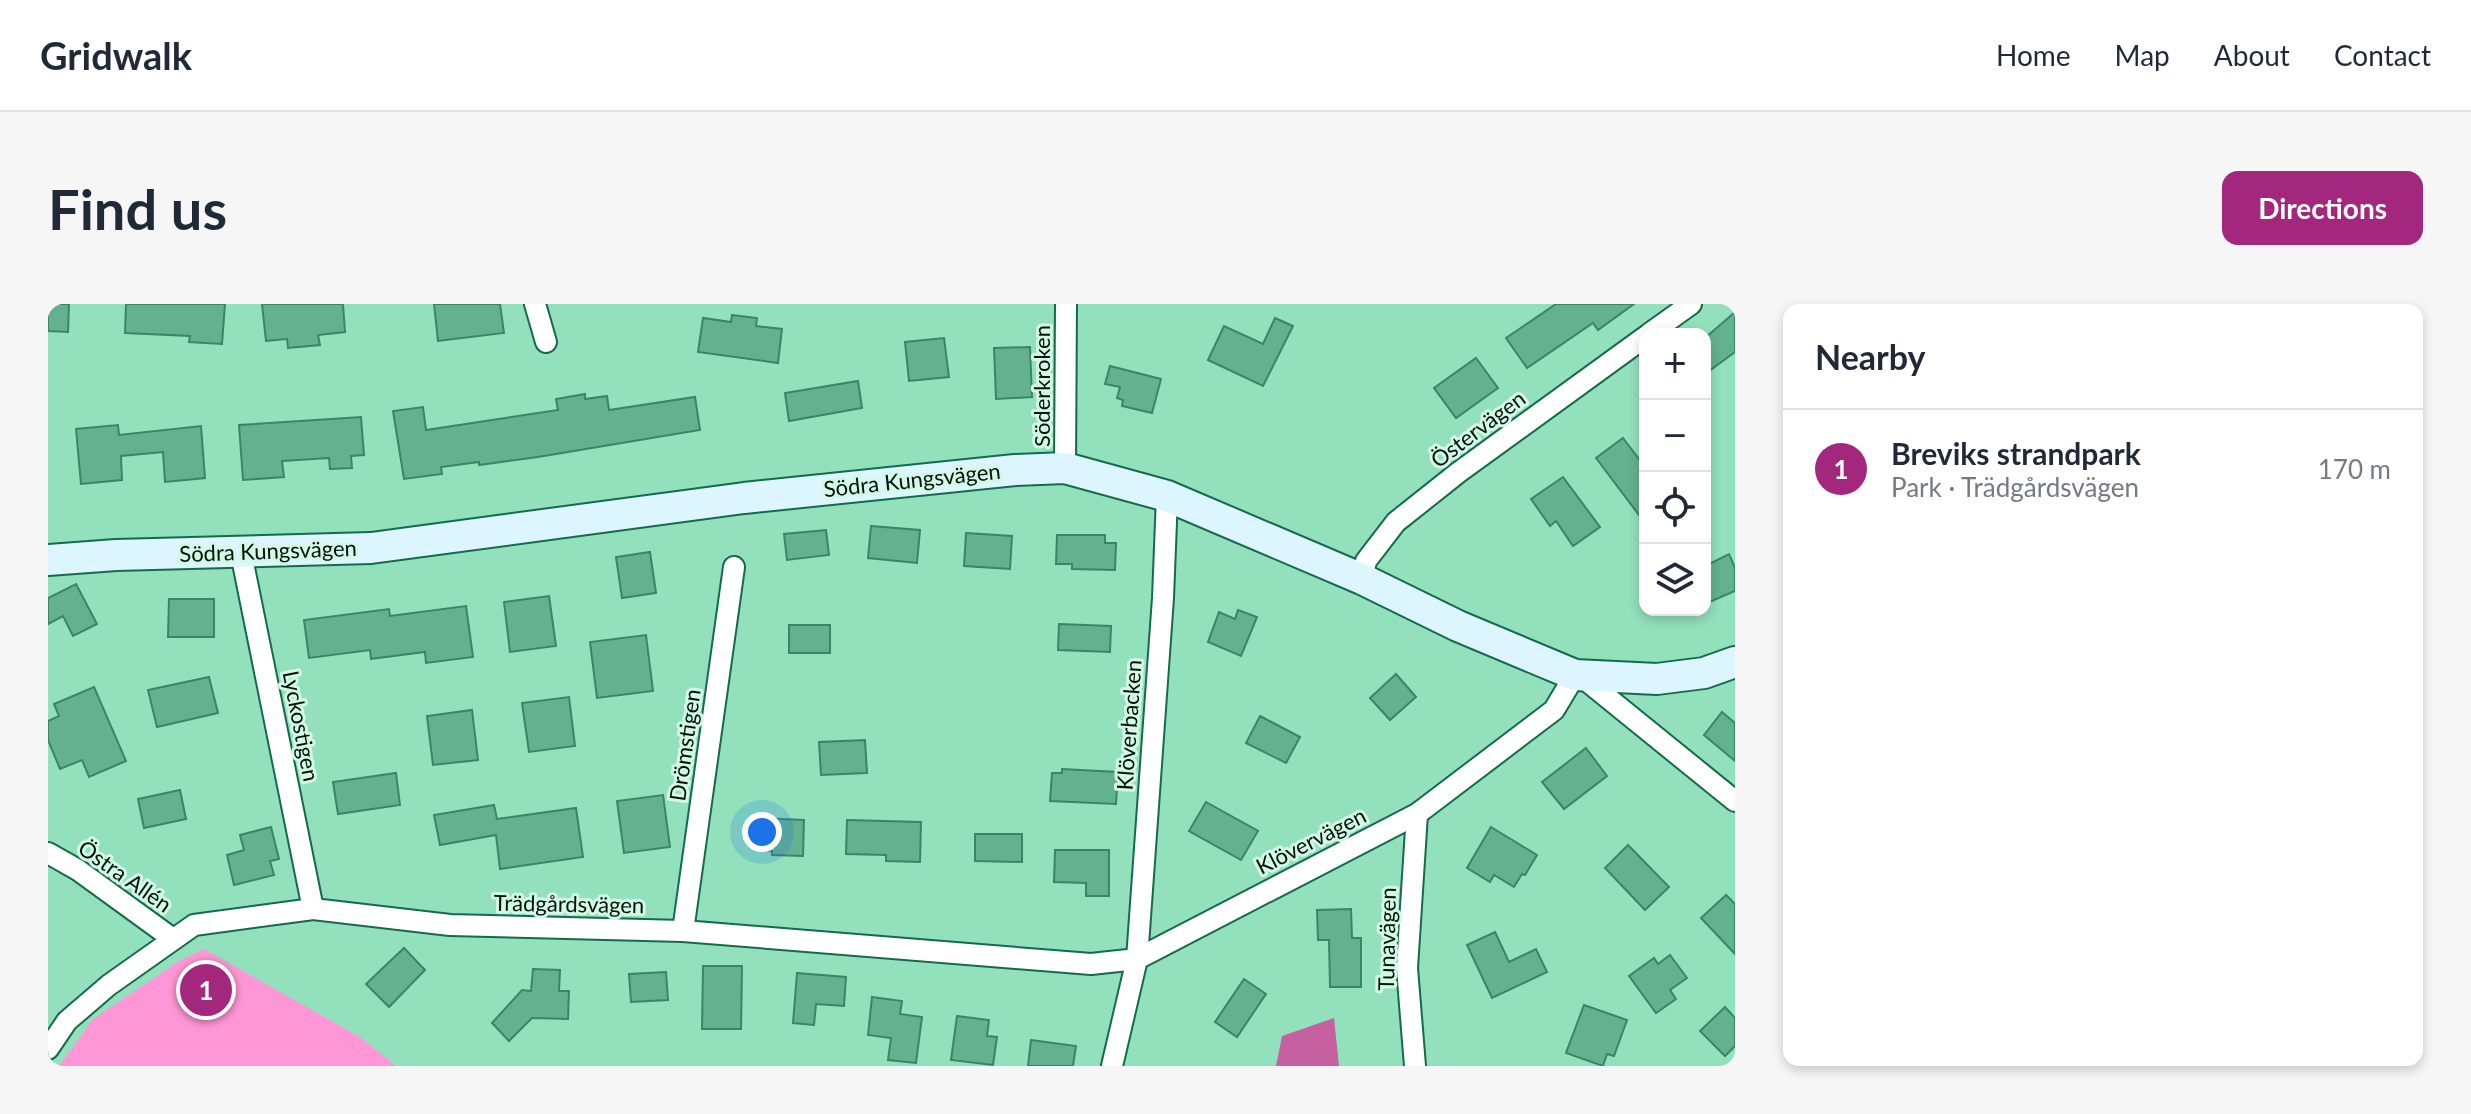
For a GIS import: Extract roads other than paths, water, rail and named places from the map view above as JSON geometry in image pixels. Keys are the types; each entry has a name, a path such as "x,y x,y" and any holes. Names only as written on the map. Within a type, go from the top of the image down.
{"street":[{"path":"535,304 546,342"},
{"name":"Söderkroken","path":"1065,468 1066,304"},
{"name":"Östervägen","path":"1658,328 1691,304"},
{"name":"Östervägen","path":"1362,579 1366,561 1396,522 1459,472 1639,342"},
{"name":"Södra Kungsvägen","path":"48,560 116,555 371,548 744,498 1015,470 1065,468 1167,496 1578,676 1657,679 1704,673 1735,662"},
{"name":"Klöverbacken","path":"1137,959 1163,598 1167,496"},
{"name":"Lyckostigen","path":"241,553 313,909"},
{"name":"Drömstigen","path":"683,931 734,567"},
{"path":"1578,676 1735,801"},
{"name":"Klövervägen","path":"1137,959 1417,814 1554,710 1578,676"},
{"name":"Tunavägen","path":"1415,1066 1407,968 1417,814"},
{"name":"Östra Allén","path":"48,853 78,870 173,939"},
{"name":"Trädgårdsvägen","path":"48,1049 77,1012 109,985 194,925 313,909 450,925 683,931 1091,964 1137,959"},
{"path":"1112,1066 1137,959"}],"place":[{"name":"Breviks strandpark","path":"206,990"}]}
